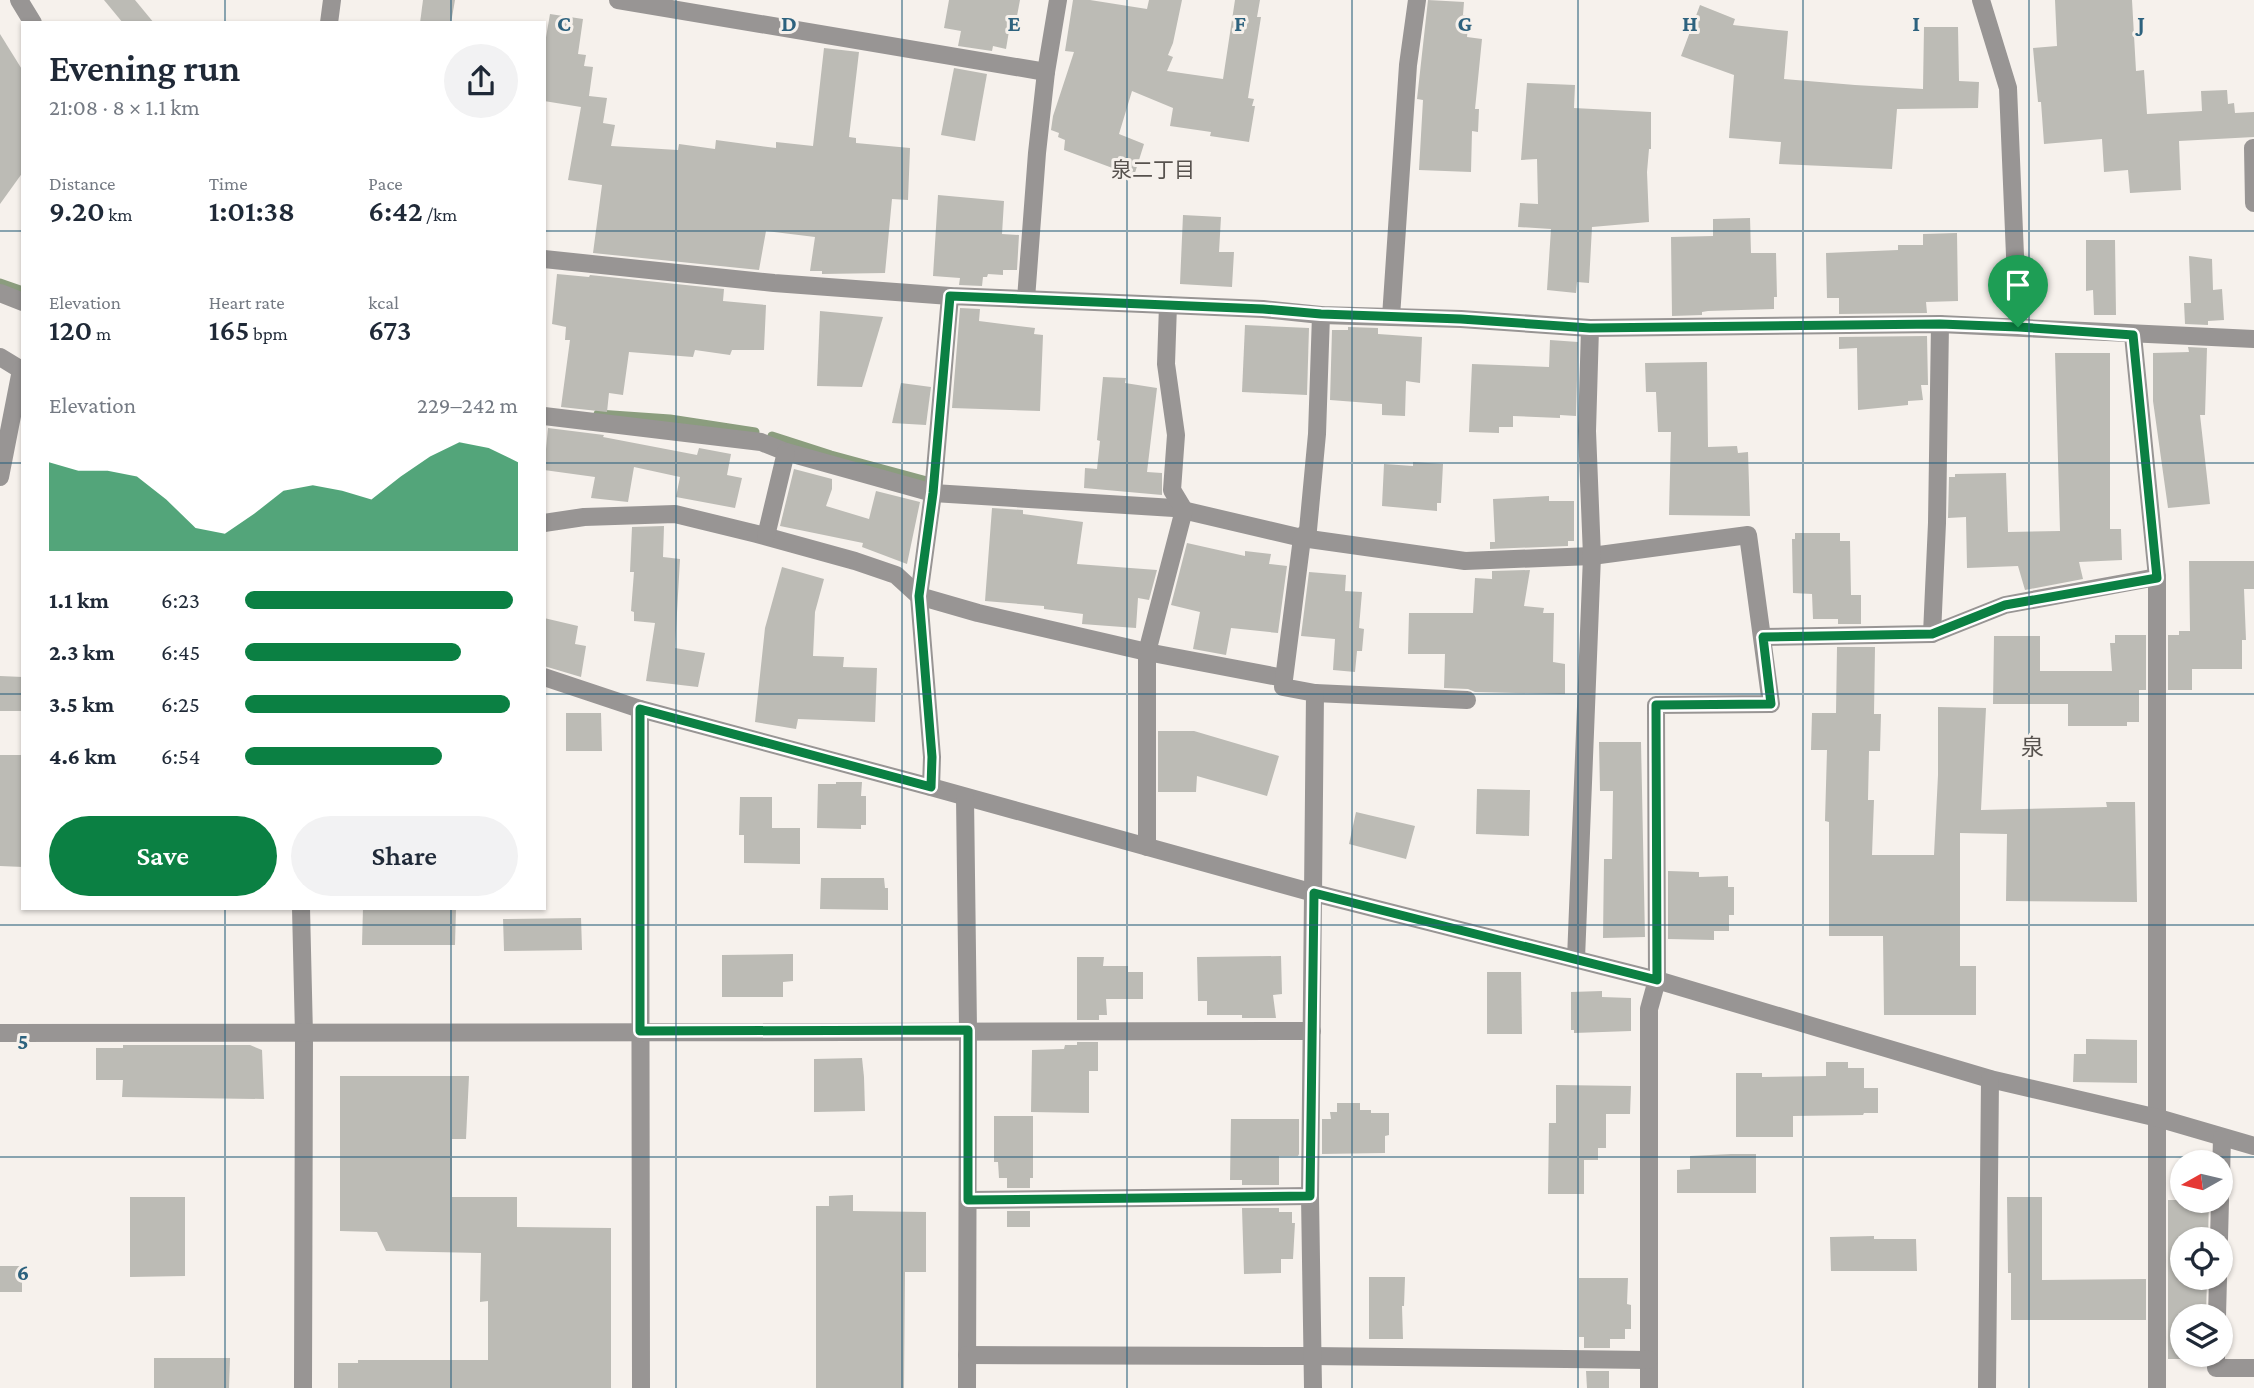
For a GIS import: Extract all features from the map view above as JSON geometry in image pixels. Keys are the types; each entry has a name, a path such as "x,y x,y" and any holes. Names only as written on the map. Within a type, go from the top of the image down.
{"street":[{"path":"19,0 32,21"},
{"path":"329,21 332,0"},
{"path":"618,0 1046,72"},
{"path":"1026,299 1037,153 1058,0"},
{"path":"1391,317 1408,65 1417,0"},
{"path":"1981,0 2008,88 2018,327"},
{"path":"2253,148 2254,203"},
{"path":"546,259 774,283 950,296 1263,309 1590,328 1940,324 2254,339"},
{"path":"0,293 21,301"},
{"path":"931,787 932,757 919,596 933,493 950,296"},
{"path":"1147,847 1147,652 1184,510 1172,490 1176,435 1166,364 1168,305"},
{"path":"1321,314 1317,434 1308,530 1302,538 1283,687 1315,693 1467,700"},
{"path":"1932,634 1937,523 1940,324"},
{"path":"1576,959 1592,556 1587,431 1590,328"},
{"path":"2133,335 2157,578 2157,1388"},
{"path":"0,357 21,369"},
{"path":"0,477 21,375"},
{"path":"546,416 761,442 786,452 933,493 1184,510 1302,538 1465,561 1592,556 1748,534 1771,704 1656,705 1657,980 1649,1009 1649,1388"},
{"path":"766,536 786,452"},
{"path":"546,523 584,517 675,514 766,536 897,575 919,596 978,613 1147,652 1284,678"},
{"path":"1763,637 1932,634 2005,605 2157,578"},
{"path":"546,678 640,709 1314,893 1657,980 1990,1079 2158,1118 2254,1146"},
{"path":"1312,1388 1310,1196 1315,693"},
{"path":"640,709 641,1388"},
{"path":"965,797 968,1030 967,1388"},
{"path":"301,910 304,1035 303,1388"},
{"path":"0,1033 304,1035 640,1031 1312,1031"},
{"path":"1987,1388 1990,1079"},
{"path":"2222,1138 2222,1150"},
{"path":"968,1200 1310,1196"},
{"path":"967,1355 1649,1360"},
{"path":"2216,1367 2254,1368"}],"building":[{"path":"104,0 135,0 152,21 121,21"},
{"path":"423,0 455,0 451,21 420,21"},
{"path":"949,0 1020,0 1014,32 1009,31 1006,49 993,46 992,51 958,46 961,31 944,28"},
{"path":"1073,0 1147,9 1149,0 1182,0 1168,55 1173,57 1167,71 1223,79 1235,0 1260,0 1257,17 1261,17 1248,98 1254,99 1252,106 1255,106 1249,142 1210,136 1211,132 1170,126 1173,108 1132,91 1119,134 1144,144 1134,176 1064,150 1065,140 1058,137 1059,133 1051,130 1074,52 1065,51"},
{"path":"1428,0 1464,2 1463,15 1469,16 1467,37 1482,39 1475,109 1479,109 1478,132 1472,131 1471,172 1419,170 1423,100 1417,99"},
{"path":"2055,0 2132,0 2136,71 2144,70 2147,114 2202,111 2201,91 2227,90 2228,104 2234,103 2235,113 2254,112 2254,137 2179,141 2181,190 2130,193 2128,170 2104,172 2102,139 2044,144 2033,48 2057,46"},
{"path":"1700,5 1735,19 1733,25 1788,31 1784,79 1923,89 1924,27 1958,27 1959,81 1979,82 1978,108 1897,109 1892,169 1779,164 1781,142 1729,138 1734,75 1681,56"},
{"path":"550,14 583,19 578,54 586,55 584,66 593,67 589,96 607,98 603,123 615,125 611,146 678,150 679,144 715,149 716,140 776,148 776,142 813,146 824,48 859,52 849,137 856,138 856,143 910,148 908,200 892,199 885,273 822,274 822,271 810,271 815,237 766,231 759,270 593,253 602,185 568,180 581,107 546,101 546,37"},
{"path":"0,34 21,68 21,175 0,204"},
{"path":"954,68 987,74 975,141 941,135"},
{"path":"1527,83 1575,85 1574,108 1651,112 1651,149 1647,172 1649,222 1592,227 1589,283 1577,282 1576,293 1547,290 1551,229 1518,227 1520,203 1538,204 1537,159 1521,160"},
{"path":"938,195 1004,201 1002,234 1019,235 1017,270 1003,270 1003,275 988,274 983,277 982,286 959,285 960,278 933,276"},
{"path":"1183,215 1221,217 1219,252 1234,252 1232,287 1180,284"},
{"path":"1750,218 1751,253 1776,253 1777,297 1774,297 1774,309 1708,311 1702,312 1702,315 1672,316 1671,237 1713,236 1713,219"},
{"path":"1957,233 1958,301 1926,302 1927,313 1839,314 1839,298 1827,298 1826,253 1898,250 1898,245 1923,245 1923,234"},
{"path":"2086,240 2115,240 2116,315 2094,315 2093,290 2086,291"},
{"path":"2189,256 2212,259 2213,290 2222,289 2224,320 2208,321 2208,325 2185,324 2184,303 2191,303"},
{"path":"557,274 724,289 723,301 766,305 764,350 732,350 730,355 695,350 693,357 629,352 623,395 609,393 607,412 561,407 570,340 565,340 566,327 552,324"},
{"path":"960,308 980,309 979,321 1035,328 1034,334 1043,335 1040,411 952,408"},
{"path":"820,311 883,317 862,387 817,386"},
{"path":"1245,325 1309,328 1307,395 1242,392"},
{"path":"1348,327 1378,328 1378,334 1422,337 1420,383 1406,381 1405,416 1382,415 1382,404 1330,400 1332,330 1348,330"},
{"path":"1927,336 1928,385 1921,385 1923,400 1908,401 1908,405 1858,410 1857,348 1839,349 1839,337"},
{"path":"1550,340 1578,342 1576,416 1513,416 1513,427 1499,427 1499,433 1469,432 1472,364 1549,367"},
{"path":"2188,347 2207,348 2205,415 2200,415 2210,504 2168,508 2153,401 2153,353 2189,352"},
{"path":"2055,353 2110,353 2110,529 2121,529 2122,560 2079,562 2083,579 2025,590 2018,566 1967,568 1966,517 1948,518 1949,477 1955,477 1955,474 2006,473 2008,532 2060,531"},
{"path":"1707,362 1708,447 1737,446 1738,453 1748,452 1750,516 1669,515 1671,432 1658,432 1656,392 1646,392 1645,363"},
{"path":"1103,377 1126,378 1125,383 1157,388 1147,472 1162,473 1162,495 1084,488 1085,468 1097,469"},
{"path":"901,383 931,387 926,425 892,423"},
{"path":"548,428 604,435 603,437 697,455 699,448 731,454 727,475 742,478 735,508 676,497 680,477 634,467 628,502 591,498 595,477 546,470"},
{"path":"1413,462 1443,464 1441,503 1437,503 1437,511 1382,506 1384,464 1413,466"},
{"path":"794,469 832,479 832,489 826,506 869,519 876,491 920,502 907,564 862,547 863,543 780,526"},
{"path":"1549,496 1549,501 1574,501 1574,541 1568,541 1568,546 1490,549 1490,542 1495,542 1493,499"},
{"path":"992,508 1023,510 1023,514 1083,522 1077,564 1157,570 1149,600 1138,598 1136,628 1082,624 1083,614 1044,609 1044,606 985,601"},
{"path":"664,526 663,557 680,559 675,648 705,653 698,687 646,681 655,623 634,621 634,612 631,611 634,572 630,572 632,527"},
{"path":"1795,533 1840,533 1840,541 1850,541 1851,595 1861,595 1861,624 1838,624 1838,619 1813,619 1812,594 1793,593 1792,539 1795,539"},
{"path":"1187,543 1245,556 1245,551 1271,554 1269,564 1287,566 1278,633 1231,628 1226,655 1193,649 1200,612 1171,605"},
{"path":"2189,561 2254,561 2254,589 2244,589 2246,640 2242,640 2242,669 2192,669 2192,690 2168,690 2168,635 2190,631"},
{"path":"782,567 824,579 815,612 813,656 844,657 843,667 877,668 875,722 798,719 796,729 755,722 765,628"},
{"path":"1530,570 1524,606 1544,608 1543,613 1554,613 1553,662 1565,664 1565,694 1475,692 1444,688 1445,654 1408,654 1409,613 1473,613 1475,578 1492,579 1492,571"},
{"path":"1309,572 1346,575 1345,591 1362,592 1359,628 1364,629 1362,651 1357,651 1355,672 1333,670 1335,639 1301,636"},
{"path":"546,618 578,626 575,644 586,646 581,677 546,667"},
{"path":"2115,635 2146,635 2146,690 2139,690 2139,722 2127,722 2127,726 2068,726 2068,704 1993,704 1994,636 2040,636 2040,671 2112,671 2110,643 2115,643"},
{"path":"1837,647 1875,647 1874,714 1881,714 1880,751 1869,751 1868,800 1874,800 1872,855 1934,855 1938,707 1986,708 1981,810 2107,807 2106,802 2135,802 2137,902 2006,901 2007,834 1960,833 1960,966 1976,966 1976,1015 1884,1015 1883,936 1829,936 1829,822 1825,821 1827,750 1811,750 1812,713 1836,713"},
{"path":"0,676 21,677 21,711 0,711"},
{"path":"566,713 601,713 602,751 566,751"},
{"path":"1158,731 1194,731 1279,756 1267,796 1197,776 1196,792 1158,792"},
{"path":"1599,742 1641,742 1645,937 1603,938 1604,859 1612,859 1613,791 1600,791"},
{"path":"0,755 21,755 21,867 0,866"},
{"path":"862,782 861,796 866,796 866,825 861,825 861,829 817,828 818,784"},
{"path":"1477,789 1530,790 1529,836 1476,834"},
{"path":"740,797 772,797 772,828 800,828 800,864 744,863 744,835 739,835"},
{"path":"1356,812 1415,826 1406,859 1349,844"},
{"path":"1668,871 1699,872 1699,877 1728,876 1728,887 1734,887 1734,915 1729,915 1729,931 1714,931 1714,940 1668,939"},
{"path":"821,878 884,878 885,888 888,888 888,910 820,909"},
{"path":"363,910 456,910 455,945 362,945"},
{"path":"581,918 582,950 504,951 503,919"},
{"path":"793,954 793,981 783,982 783,997 722,997 722,955"},
{"path":"1281,956 1282,994 1273,995 1276,1018 1207,1015 1207,1001 1198,1001 1197,957"},
{"path":"1077,957 1104,957 1103,966 1128,966 1128,972 1143,972 1143,999 1106,999 1107,1015 1099,1015 1099,1020 1077,1020"},
{"path":"1487,972 1521,972 1522,1034 1487,1034"},
{"path":"1602,991 1602,997 1631,998 1631,1031 1574,1033 1574,1030 1571,1030 1571,992"},
{"path":"2086,1039 2137,1040 2137,1083 2073,1082 2074,1054 2086,1054"},
{"path":"1077,1042 1098,1042 1098,1071 1089,1071 1089,1113 1031,1112 1032,1050 1064,1049 1065,1045 1077,1045"},
{"path":"123,1045 250,1045 262,1050 264,1099 122,1097 123,1080 96,1080 96,1048 123,1048"},
{"path":"862,1058 865,1111 814,1112 814,1059"},
{"path":"1826,1062 1848,1062 1848,1068 1864,1068 1864,1088 1878,1088 1878,1113 1793,1116 1793,1137 1736,1137 1736,1073 1762,1073 1762,1077 1826,1076"},
{"path":"340,1076 469,1076 466,1139 452,1139 452,1197 517,1197 517,1227 611,1228 611,1388 338,1388 338,1363 358,1363 358,1360 488,1360 488,1301 480,1302 481,1253 386,1251 377,1232 340,1231"},
{"path":"1556,1085 1631,1086 1630,1114 1606,1114 1606,1148 1598,1148 1598,1160 1584,1160 1584,1194 1548,1194 1549,1123 1556,1123"},
{"path":"1337,1103 1360,1103 1360,1110 1389,1113 1389,1135 1385,1136 1385,1153 1322,1154 1322,1119 1331,1119 1330,1112 1337,1112"},
{"path":"994,1116 1033,1116 1033,1178 1030,1178 1030,1188 1007,1188 1007,1178 999,1178 998,1162 994,1162"},
{"path":"1231,1119 1299,1119 1299,1154 1279,1156 1279,1185 1242,1185 1242,1180 1230,1180"},
{"path":"1756,1154 1756,1193 1677,1193 1677,1170 1690,1169 1690,1156"},
{"path":"853,1195 853,1211 926,1212 926,1272 905,1272 904,1388 816,1388 816,1206 829,1206 829,1196"},
{"path":"130,1197 185,1197 185,1276 130,1277"},
{"path":"2007,1197 2042,1197 2042,1280 2146,1279 2146,1320 2011,1320"},
{"path":"2170,1200 2170,1213 2209,1213 2208,1227 2170,1227 2170,1290 2207,1290 2206,1304 2170,1304 2168,1359"},
{"path":"1242,1208 1279,1208 1279,1212 1292,1212 1292,1223 1295,1223 1293,1259 1281,1259 1281,1273 1244,1274"},
{"path":"1007,1211 1030,1211 1030,1227 1007,1227"},
{"path":"1874,1236 1874,1239 1916,1239 1917,1271 1831,1271 1830,1237"},
{"path":"0,1266 22,1266 22,1292 0,1292"},
{"path":"1369,1277 1405,1277 1403,1339 1369,1339"},
{"path":"1579,1278 1628,1278 1627,1304 1631,1305 1631,1329 1625,1329 1625,1339 1610,1339 1610,1348 1584,1348 1584,1337 1579,1337"},
{"path":"154,1358 230,1358 229,1388 154,1388"},
{"path":"1586,1371 1609,1371 1609,1388 1587,1388"}],"waterway":[{"path":"0,283 21,290"},
{"path":"598,414 670,419 755,432"},
{"path":"772,436 927,481"}],"district":[{"name":"泉二丁目","path":"1153,170"},
{"name":"泉","path":"2032,747"}],"route":[{"path":"950,296 1263,309 1590,328 1819,324 2018,327 2133,335 2157,578 2005,605 1932,634 1763,637 1771,704 1656,705 1657,980 1314,893 1310,1196 968,1200 968,1030 640,1031 640,709 931,787 932,757 919,596 933,493 950,296"}]}
